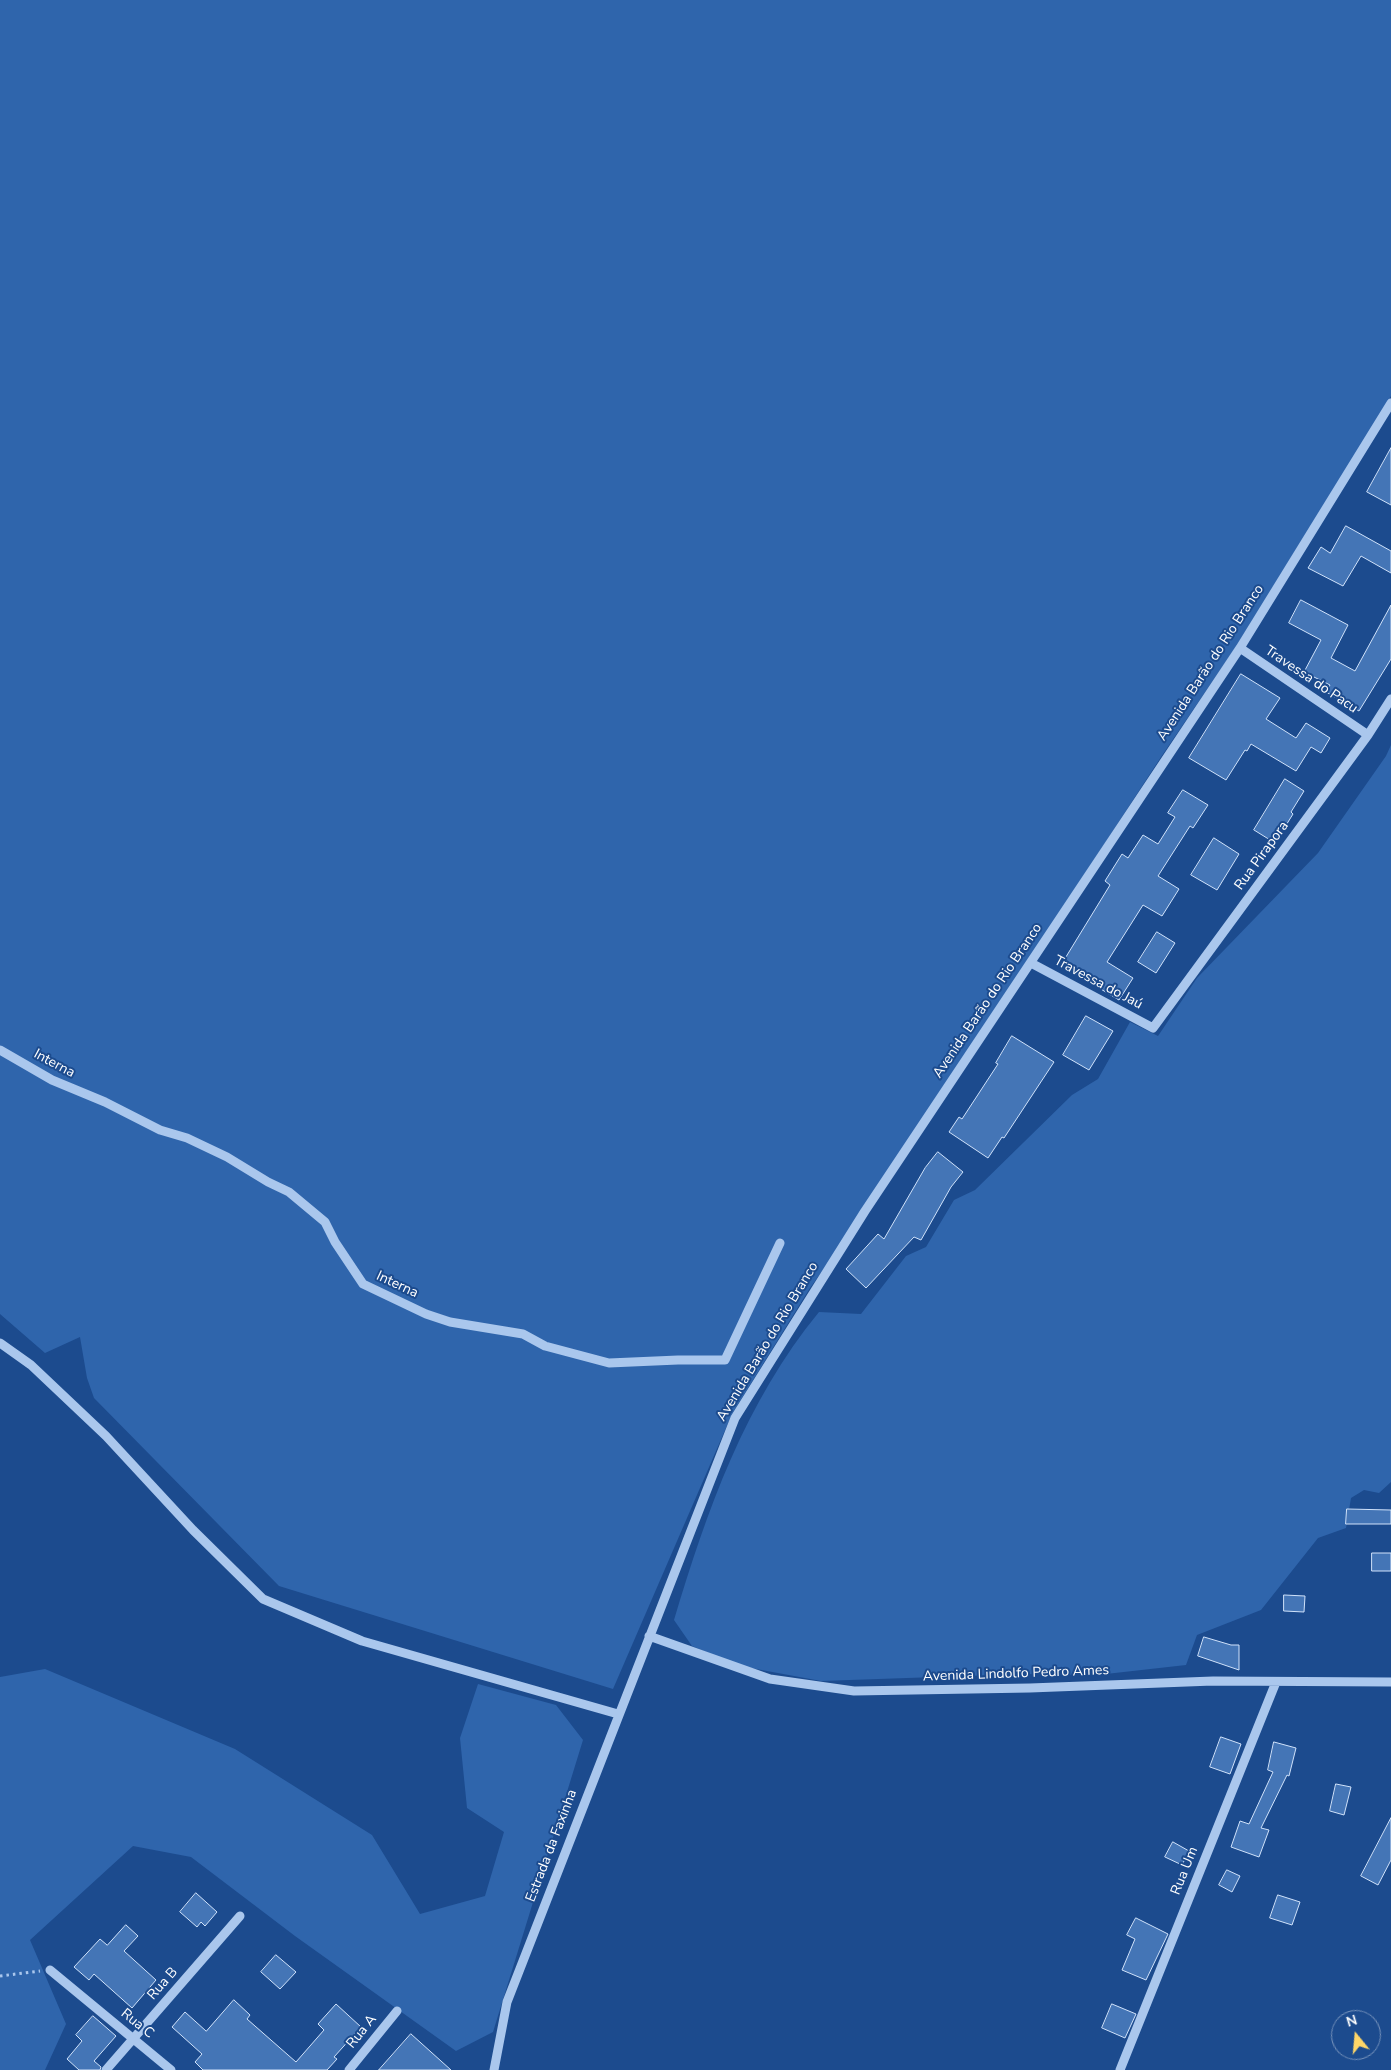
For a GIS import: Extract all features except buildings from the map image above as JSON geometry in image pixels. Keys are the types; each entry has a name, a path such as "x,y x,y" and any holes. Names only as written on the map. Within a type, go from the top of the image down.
{"street":[{"name":"Avenida Barão do Rio Branco","path":"649,1636 735,1418 860,1220 1240,648 1391,403"},
{"name":"Travessa do Pacu","path":"1240,648 1368,735"},
{"name":"Rua Pirapora","path":"1153,1028 1368,735 1391,699"},
{"name":"Travessa do Jaú","path":"1031,963 1153,1028"},
{"name":"Interna","path":"0,1050 52,1080 105,1102 160,1130 187,1138 227,1157 268,1182 289,1192 325,1222 335,1242 363,1284 426,1314 450,1322 523,1334 545,1346 609,1363 725,1360 780,1243"},
{"path":"0,1343 31,1365 106,1436 193,1530 263,1599 362,1641 618,1714"},
{"name":"Avenida Lindolfo Pedro Ames","path":"649,1636 770,1679 854,1691 1030,1688 1213,1681 1391,1682"},
{"name":"Estrada da Faxinha","path":"494,2070 507,2002 649,1636"},
{"name":"Rua Um","path":"1120,2070 1276,1682"},
{"name":"Rua B","path":"106,2070 240,1916"},
{"name":"Rua C","path":"50,1970 171,2070"},
{"name":"Rua A","path":"348,2070 397,2011"}],"path":[{"path":"0,1976 50,1970"}],"shaded area":[{"path":"0,0 1391,0 1391,396 1235,648 1161,757 865,1211 810,1288 732,1414 613,1689 279,1586 94,1398 87,1378 80,1337 45,1353 0,1314"},
{"path":"1391,745 1391,1482 1379,1493 1364,1490 1351,1498 1346,1528 1318,1538 1261,1610 1197,1635 1186,1665 1097,1675 1022,1674 821,1681 740,1666 692,1646 674,1620 715,1498 749,1420 793,1347 819,1312 861,1314 906,1256 926,1247 954,1200 975,1190 1072,1095 1098,1079 1130,1022 1158,1036 1197,978 1318,853 1386,756"},
{"path":"45,1669 235,1749 372,1835 420,1914 485,1896 504,1832 467,1808 460,1738 478,1684 556,1705 583,1740 493,2032 456,2051 295,1936 191,1857 133,1846 30,1940 66,2024 45,2070 0,2070 0,1677"}]}
